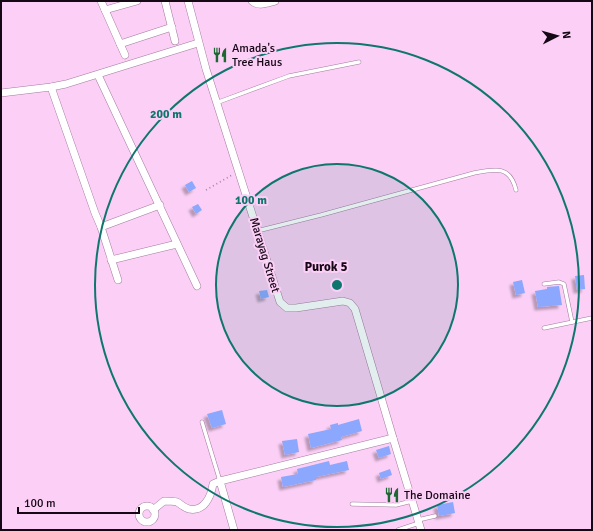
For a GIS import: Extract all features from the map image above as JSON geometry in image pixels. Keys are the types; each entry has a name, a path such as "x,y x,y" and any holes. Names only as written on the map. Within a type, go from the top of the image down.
{"street":[{"path":"101,1 125,55"},
{"path":"105,10 137,1"},
{"path":"166,1 176,41"},
{"name":"Marayag Street","path":"188,1 198,43 216,103 276,293 280,302 287,308 343,301 350,303 355,309 392,438 419,524"},
{"path":"252,1 254,3 262,4 275,1"},
{"path":"120,44 172,27"},
{"path":"1,93 52,87 98,75 198,43"},
{"path":"98,75 197,286"},
{"path":"52,87 118,280"},
{"path":"101,227 160,205"},
{"path":"111,260 177,244"},
{"path":"154,510 164,501 176,502 189,509 201,507 208,502 212,493 213,484 220,481 392,438"},
{"path":"220,481 234,530"}],"lane":[{"path":"216,103 289,76 359,62"},
{"path":"257,231 494,169 506,172 514,181 516,190"},
{"path":"544,284 559,282 564,284 572,322"},
{"path":"544,328 592,318"},
{"path":"202,422 220,481"},
{"path":"352,504 396,505 413,501"},
{"path":"398,530 419,524 435,516"}],"path":[{"path":"206,190 239,172"}],"building":[{"path":"192,181 196,188 189,192 185,185"},
{"path":"198,204 202,210 196,214 192,207"},
{"path":"584,275 585,289 577,290 575,276"},
{"path":"522,280 525,293 516,295 513,282"},
{"path":"559,286 562,305 538,307 535,291 547,289 547,287"},
{"path":"267,290 269,297 261,299 259,291"},
{"path":"222,410 226,424 212,428 207,414"},
{"path":"359,419 362,431 341,437 342,440 311,448 308,434 331,429 330,425 338,423 338,425"},
{"path":"297,439 299,452 285,455 282,441"},
{"path":"389,446 391,454 379,458 376,450"},
{"path":"329,461 330,465 347,461 349,470 316,477 316,480 283,487 281,477 298,474 297,469"},
{"path":"390,469 392,475 381,479 379,473"},
{"path":"453,502 455,513 439,516 437,505"}],"place":[{"name":"Amada's Tree Haus","path":"220,55"},
{"name":"The Domaine","path":"392,495"}],"district":[{"name":"Purok 5","path":"326,266"}]}
